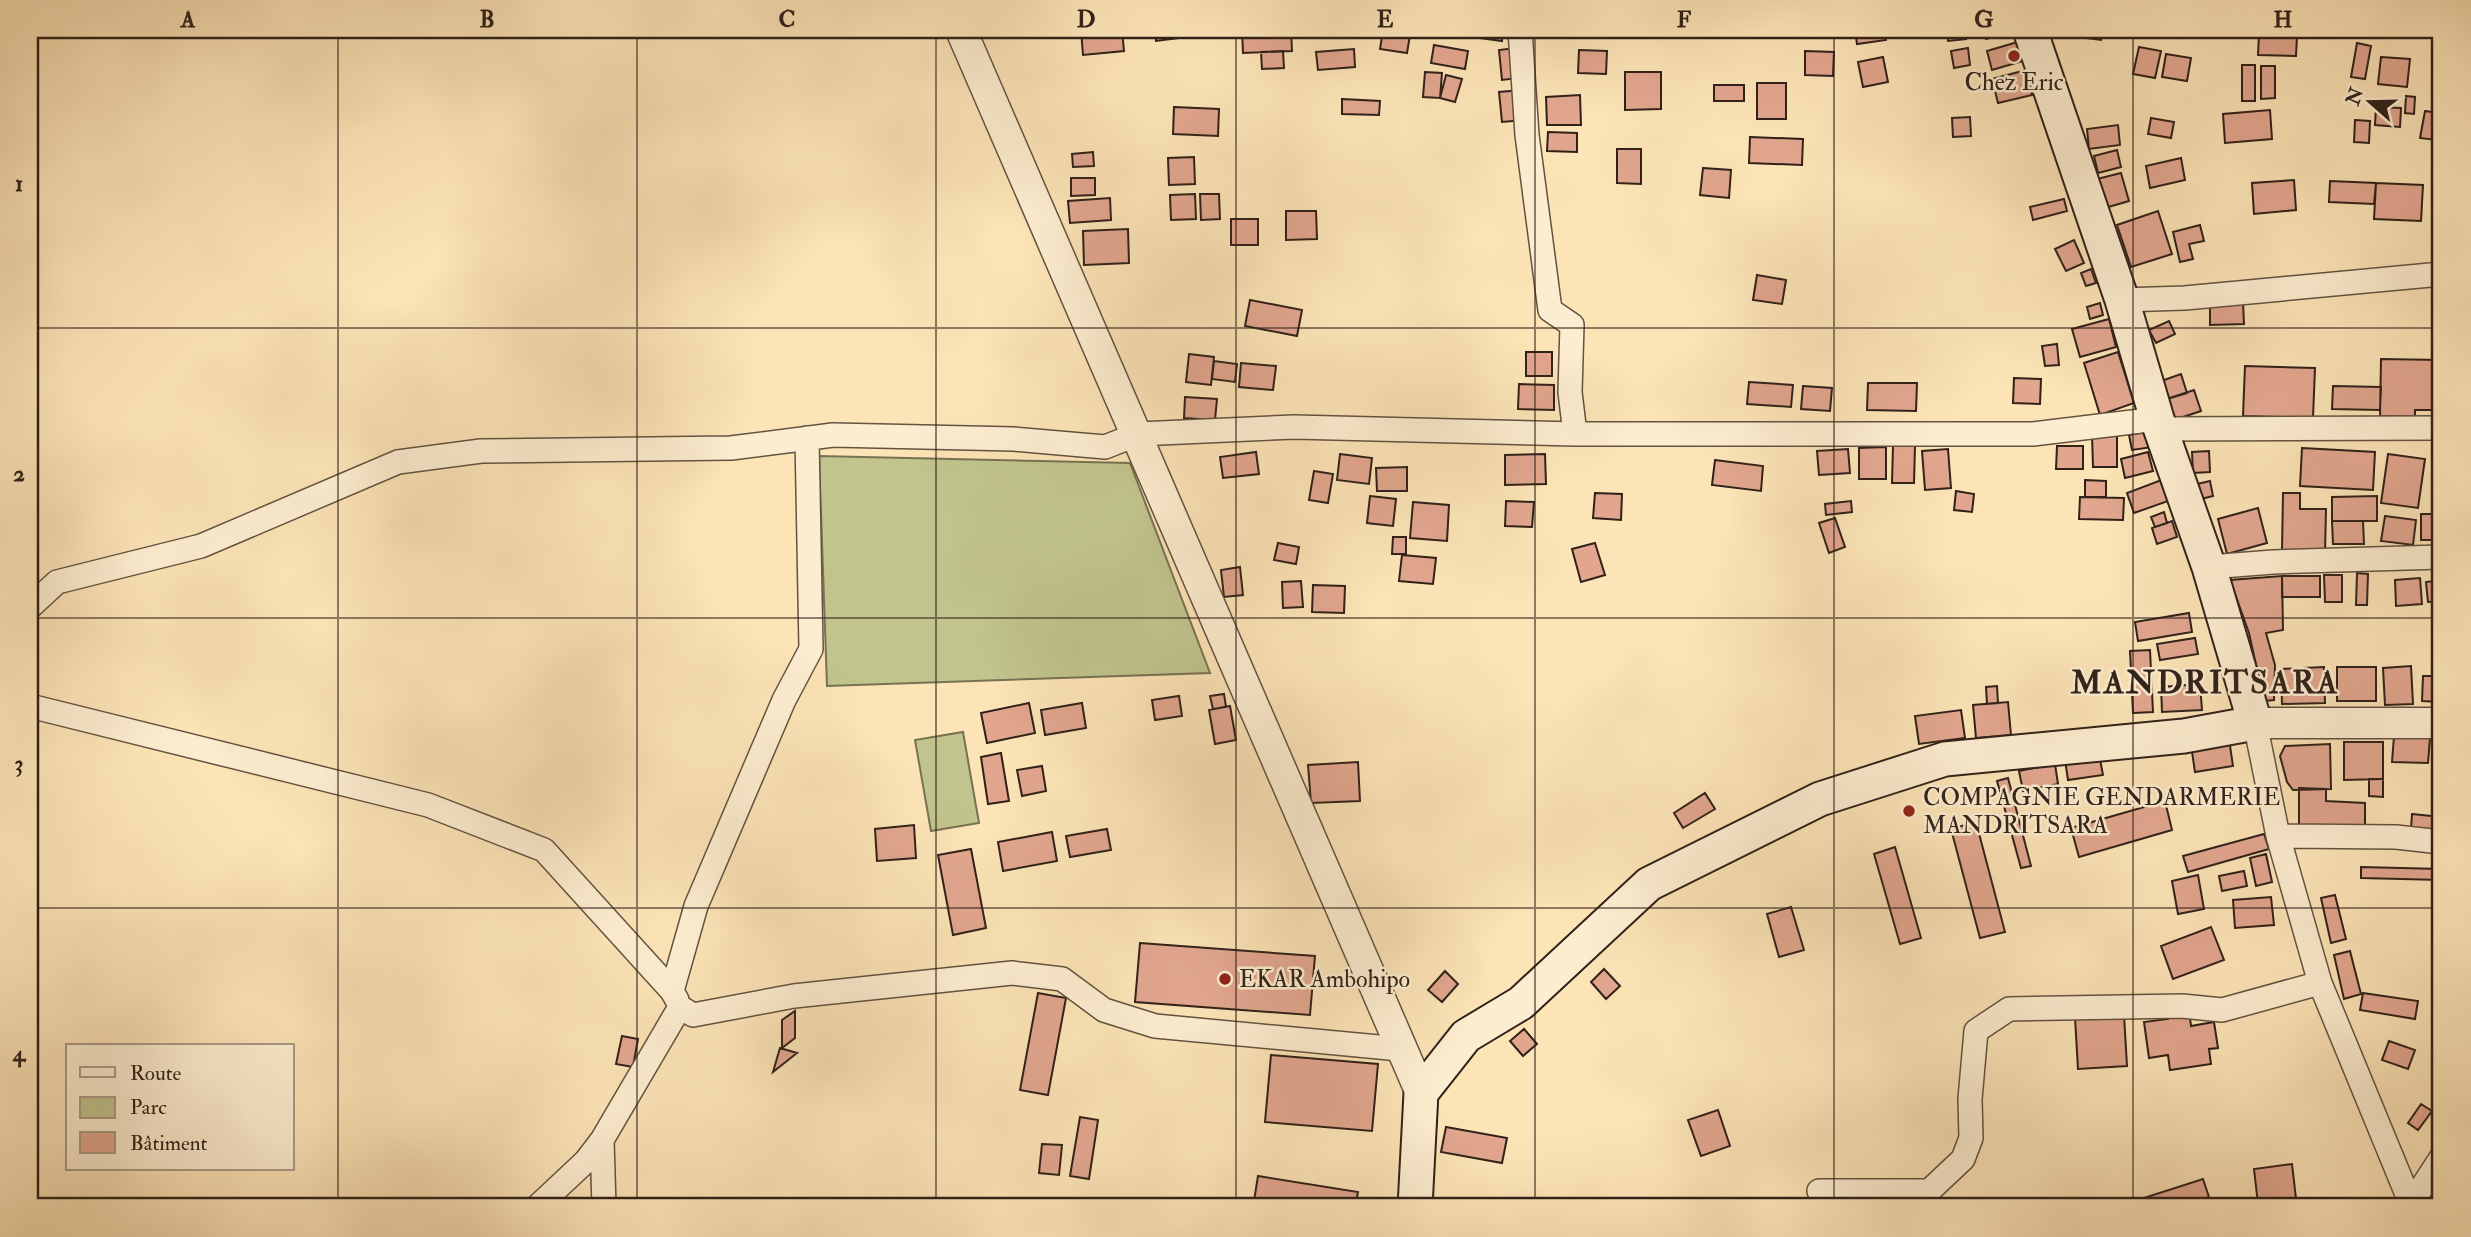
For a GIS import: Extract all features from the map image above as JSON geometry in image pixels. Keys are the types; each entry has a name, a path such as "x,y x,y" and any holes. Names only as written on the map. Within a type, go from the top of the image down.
{"main road":[{"path":"1420,1199 1421,1093 1466,1036 1521,1003 1649,884 1820,799 1945,759 2184,736 2255,723 2209,567 2159,424 2122,300 2030,30"}],"street":[{"path":"961,30 1139,433 1421,1093"},
{"path":"1520,30 1527,135 1550,310 1572,325 1570,392 1575,435"},
{"path":"2122,300 2185,298 2441,274"},
{"path":"30,607 57,582 201,545 398,462 481,451 731,448 834,435 1014,439 1105,446 1139,433 1294,427 1575,435 2033,434 2159,424 2441,428"},
{"path":"537,1207 586,1161 602,1140 676,999 696,906 784,700 811,649 807,438"},
{"path":"2209,567 2273,562 2441,557"},
{"path":"30,706 428,805 544,850 693,1015 793,996 1012,973 1062,978 1104,1010 1155,1026 1400,1049"},
{"path":"2410,1205 2320,983 2278,836 2255,723 2441,723"},
{"path":"2278,836 2396,837 2441,842"},
{"path":"1819,1191 1929,1191 1963,1159 1971,1138 1970,1099 1976,1031 2009,1009 2182,1006 2221,1010 2320,983"},
{"path":"602,1140 604,1207"},
{"path":"2410,1205 2441,1158"}],"green space":[{"path":"819,456 1130,463 1210,673 827,686"},
{"path":"963,732 979,823 931,831 915,740"}],"building":[{"path":"1081,30 1122,30 1124,51 1083,55"},
{"path":"1155,30 1203,30 1204,35 1156,41"},
{"path":"1242,30 1291,30 1292,51 1243,53"},
{"path":"1383,30 1410,35 1407,53 1380,49"},
{"path":"1473,30 1503,30 1502,41 1472,37"},
{"path":"1855,30 1884,30 1886,40 1857,44"},
{"path":"1947,30 1965,30 1966,39 1948,41"},
{"path":"1983,30 2015,30 2016,31 1986,39"},
{"path":"2079,30 2103,30 2101,40 2077,37"},
{"path":"2259,34 2297,36 2296,56 2258,55"},
{"path":"2021,41 2026,60 1992,70 1987,51"},
{"path":"2357,43 2371,46 2365,79 2351,77"},
{"path":"1434,45 1468,51 1465,69 1431,63"},
{"path":"2139,47 2161,51 2155,78 2133,74"},
{"path":"1515,48 1518,78 1502,80 1499,50"},
{"path":"1968,48 1970,65 1954,68 1951,51"},
{"path":"1354,49 1355,67 1318,70 1316,52"},
{"path":"1579,50 1607,51 1606,74 1578,73"},
{"path":"1283,51 1284,68 1262,69 1261,52"},
{"path":"1805,51 1834,52 1833,76 1805,75"},
{"path":"2166,54 2191,58 2187,81 2162,77"},
{"path":"1883,57 1888,82 1863,87 1858,62"},
{"path":"2381,57 2410,59 2407,87 2378,84"},
{"path":"2242,65 2255,65 2255,101 2242,101"},
{"path":"2261,66 2275,66 2275,98 2261,99"},
{"path":"2026,70 2032,95 1998,103 1992,79"},
{"path":"1425,72 1442,73 1440,98 1423,97"},
{"path":"1625,72 1661,72 1661,109 1625,110"},
{"path":"1446,75 1462,79 1455,102 1440,98"},
{"path":"1757,83 1786,83 1786,119 1757,119"},
{"path":"1714,85 1744,85 1744,101 1714,101"},
{"path":"1521,90 1524,120 1502,122 1499,92"},
{"path":"1580,95 1581,125 1547,125 1546,97"},
{"path":"2406,96 2415,97 2414,114 2405,113"},
{"path":"1342,99 1380,101 1379,115 1342,114"},
{"path":"1174,107 1219,109 1218,136 1173,134"},
{"path":"2376,107 2401,108 2400,127 2375,125"},
{"path":"2270,110 2272,139 2225,143 2223,114"},
{"path":"2425,111 2440,113 2436,140 2420,138"},
{"path":"1970,117 1971,136 1953,137 1952,118"},
{"path":"2151,118 2174,122 2171,138 2148,134"},
{"path":"2355,120 2370,121 2369,143 2354,142"},
{"path":"2118,125 2120,145 2089,149 2087,129"},
{"path":"1548,132 1577,133 1577,152 1547,151"},
{"path":"1750,137 1803,139 1802,165 1749,163"},
{"path":"1617,149 1641,149 1641,184 1617,183"},
{"path":"2117,150 2121,167 2098,173 2094,156"},
{"path":"1093,152 1094,166 1073,167 1072,154"},
{"path":"1194,157 1195,184 1169,185 1168,158"},
{"path":"2181,158 2185,180 2150,188 2146,166"},
{"path":"1703,168 1731,170 1729,198 1700,195"},
{"path":"2121,173 2129,201 2105,208 2097,179"},
{"path":"1071,178 1095,178 1095,195 1071,196"},
{"path":"2294,180 2296,210 2254,214 2252,183"},
{"path":"2330,181 2376,183 2374,204 2329,202"},
{"path":"2376,183 2423,185 2421,221 2374,219"},
{"path":"1195,194 1196,219 1171,220 1170,195"},
{"path":"1200,194 1219,194 1220,219 1201,220"},
{"path":"1110,198 1111,220 1070,223 1068,201"},
{"path":"2064,199 2067,211 2033,220 2030,207"},
{"path":"1286,211 1316,211 1317,239 1286,240"},
{"path":"2158,211 2172,254 2131,267 2117,225"},
{"path":"1231,219 1258,219 1258,245 1231,245"},
{"path":"2200,225 2204,241 2189,244 2193,259 2180,262 2173,232"},
{"path":"1128,229 1129,263 1084,265 1083,231"},
{"path":"2074,240 2084,263 2066,271 2055,249"},
{"path":"2091,269 2096,283 2086,286 2081,273"},
{"path":"1757,275 1786,280 1782,304 1753,300"},
{"path":"1250,300 1302,310 1297,336 1245,326"},
{"path":"2243,302 2244,324 2210,325 2210,303"},
{"path":"2100,303 2103,315 2090,319 2087,307"},
{"path":"2109,319 2116,347 2080,357 2072,329"},
{"path":"2169,321 2175,334 2156,343 2149,330"},
{"path":"2057,344 2059,365 2045,366 2042,346"},
{"path":"1526,352 1552,352 1552,376 1526,376"},
{"path":"2118,352 2134,403 2100,415 2084,363"},
{"path":"1189,354 1214,357 1211,385 1186,382"},
{"path":"2381,359 2441,360 2441,410 2415,410 2415,417 2380,416"},
{"path":"1214,361 1237,364 1235,382 1212,379"},
{"path":"1241,363 1276,366 1273,390 1239,387"},
{"path":"2245,366 2315,368 2313,418 2243,416"},
{"path":"2181,374 2187,393 2167,399 2161,381"},
{"path":"2014,378 2041,379 2040,404 2013,403"},
{"path":"1749,382 1793,385 1791,407 1747,404"},
{"path":"1868,383 1917,383 1916,411 1867,410"},
{"path":"1519,384 1554,385 1554,410 1518,409"},
{"path":"1803,386 1832,388 1830,411 1801,409"},
{"path":"2333,386 2381,387 2380,410 2332,409"},
{"path":"2194,390 2201,411 2174,420 2167,399"},
{"path":"1185,397 1217,399 1215,420 1184,418"},
{"path":"2150,431 2153,447 2132,450 2129,435"},
{"path":"2117,434 2117,467 2093,467 2092,435"},
{"path":"1893,445 1915,446 1914,483 1892,483"},
{"path":"2057,446 2083,446 2083,469 2056,469"},
{"path":"1886,447 1886,479 1859,479 1859,448"},
{"path":"2302,448 2375,452 2373,490 2300,486"},
{"path":"1848,449 1850,473 1819,475 1817,451"},
{"path":"1948,449 1951,488 1925,490 1922,451"},
{"path":"2209,451 2210,472 2193,473 2192,452"},
{"path":"1256,452 1259,474 1223,478 1220,457"},
{"path":"2148,452 2153,471 2125,478 2121,459"},
{"path":"1340,454 1372,458 1369,484 1337,480"},
{"path":"1545,454 1546,484 1505,485 1505,455"},
{"path":"2388,454 2425,459 2418,508 2381,503"},
{"path":"1715,460 1763,466 1761,491 1712,485"},
{"path":"1407,467 1407,491 1377,491 1376,468"},
{"path":"1314,471 1333,474 1328,503 1309,500"},
{"path":"2164,479 2171,500 2134,513 2127,493"},
{"path":"2085,480 2106,481 2106,497 2085,497"},
{"path":"2210,481 2213,496 2201,499 2197,484"},
{"path":"1956,491 1974,494 1972,512 1954,510"},
{"path":"1595,493 1622,494 1621,520 1593,518"},
{"path":"2283,493 2300,493 2300,509 2326,509 2325,552 2282,551"},
{"path":"1370,496 1396,499 1393,526 1367,523"},
{"path":"2377,496 2377,521 2332,521 2332,497"},
{"path":"2080,497 2124,498 2123,520 2079,519"},
{"path":"1506,501 1534,502 1532,527 1505,526"},
{"path":"1851,501 1852,512 1826,515 1825,504"},
{"path":"1413,502 1449,505 1447,541 1410,538"},
{"path":"2258,508 2267,543 2227,554 2218,519"},
{"path":"2164,512 2167,523 2155,527 2151,517"},
{"path":"2421,514 2441,514 2441,540 2421,540"},
{"path":"2385,516 2416,520 2413,545 2381,541"},
{"path":"1835,518 1845,547 1829,553 1819,523"},
{"path":"2172,521 2177,537 2157,544 2152,528"},
{"path":"2332,521 2363,521 2364,544 2333,544"},
{"path":"1393,537 1406,537 1406,554 1392,554"},
{"path":"1278,543 1299,547 1296,564 1274,560"},
{"path":"1595,543 1605,575 1581,582 1572,549"},
{"path":"1402,555 1436,558 1433,584 1399,581"},
{"path":"1240,567 1243,595 1224,597 1221,570"},
{"path":"2357,573 2368,574 2367,605 2356,605"},
{"path":"2324,575 2342,575 2342,602 2325,602"},
{"path":"2282,576 2320,576 2320,597 2282,597"},
{"path":"2282,576 2283,630 2266,633 2275,665 2274,700 2264,701 2249,633 2230,580"},
{"path":"2420,578 2422,604 2396,606 2395,580"},
{"path":"2441,580 2441,601 2428,602 2426,582"},
{"path":"1301,581 1303,607 1283,608 1282,582"},
{"path":"1313,585 1345,586 1344,613 1312,612"},
{"path":"2189,613 2192,632 2138,641 2135,622"},
{"path":"2195,638 2198,654 2160,660 2157,644"},
{"path":"2150,650 2153,712 2133,713 2130,651"},
{"path":"2411,666 2413,704 2385,705 2383,668"},
{"path":"2324,667 2325,703 2282,704 2281,669"},
{"path":"2337,667 2376,667 2376,701 2337,701"},
{"path":"2423,676 2441,676 2441,702 2422,701"},
{"path":"2200,684 2202,710 2162,712 2161,687"},
{"path":"1997,686 1998,703 1987,704 1986,687"},
{"path":"1224,694 1226,707 1213,709 1210,696"},
{"path":"1179,696 1182,716 1155,720 1152,700"},
{"path":"2008,702 2011,735 1976,738 1973,705"},
{"path":"1029,703 1035,733 987,743 981,713"},
{"path":"1082,703 1086,728 1045,735 1041,710"},
{"path":"1230,706 1236,740 1215,744 1209,710"},
{"path":"1961,710 1965,738 1919,744 1915,716"},
{"path":"2394,736 2430,738 2428,763 2392,762"},
{"path":"2229,739 2233,766 2195,772 2191,745"},
{"path":"2344,742 2383,742 2383,779 2344,780"},
{"path":"2330,744 2331,789 2293,790 2287,782 2280,756 2285,746"},
{"path":"1001,753 1009,801 988,804 981,757"},
{"path":"2099,754 2103,775 2068,780 2065,760"},
{"path":"1358,762 1360,801 1311,803 1308,765"},
{"path":"2055,764 2058,784 2023,791 2019,771"},
{"path":"1042,766 1046,791 1022,796 1017,770"},
{"path":"2008,778 2031,866 2021,868 1997,781"},
{"path":"2369,779 2383,779 2383,797 2369,796"},
{"path":"2299,788 2326,789 2326,801 2365,803 2365,828 2299,826"},
{"path":"1705,793 1715,809 1683,828 1674,813"},
{"path":"2165,801 2172,830 2079,857 2071,828"},
{"path":"2412,814 2441,817 2441,831 2411,828"},
{"path":"1976,822 2005,932 1980,938 1951,829"},
{"path":"914,825 916,858 877,861 875,829"},
{"path":"1107,829 1111,850 1070,857 1066,836"},
{"path":"1052,832 1057,861 1003,871 998,842"},
{"path":"2264,834 2269,849 2188,872 2183,856"},
{"path":"1895,847 1921,938 1900,944 1874,854"},
{"path":"971,849 986,928 953,935 938,855"},
{"path":"2266,854 2272,882 2256,886 2250,858"},
{"path":"2361,867 2441,869 2441,880 2361,878"},
{"path":"2244,871 2247,886 2222,891 2219,876"},
{"path":"2198,875 2204,909 2178,914 2172,881"},
{"path":"2335,895 2346,939 2331,943 2321,898"},
{"path":"2271,897 2274,925 2235,928 2233,900"},
{"path":"1791,907 1804,950 1779,957 1767,914"},
{"path":"2211,927 2224,960 2173,979 2161,946"},
{"name":"EKAR Ambohipo","path":"1140,943 1315,956 1310,1015 1135,1002"},
{"path":"2350,951 2361,994 2344,999 2334,955"},
{"path":"1604,969 1620,986 1606,999 1591,982"},
{"path":"1445,971 1458,984 1442,1002 1428,990"},
{"path":"1038,993 1066,998 1048,1095 1020,1090"},
{"path":"2363,993 2418,1001 2415,1019 2360,1010"},
{"path":"2189,1010 2191,1026 2214,1022 2218,1048 2209,1049 2211,1064 2170,1070 2168,1055 2149,1058 2144,1022 2168,1019 2167,1013"},
{"path":"795,1011 795,1038 782,1048 782,1020"},
{"path":"2124,1015 2127,1066 2078,1069 2075,1018"},
{"path":"1524,1029 1537,1044 1523,1056 1510,1041"},
{"path":"622,1036 638,1039 633,1067 616,1064"},
{"path":"2389,1041 2415,1050 2408,1069 2382,1060"},
{"path":"780,1048 797,1053 773,1072"},
{"path":"1271,1055 1378,1064 1372,1131 1265,1122"},
{"path":"2421,1104 2432,1111 2418,1130 2408,1123"},
{"path":"1718,1110 1730,1146 1701,1156 1688,1120"},
{"path":"1080,1117 1098,1120 1089,1179 1070,1176"},
{"path":"1446,1127 1507,1138 1502,1163 1441,1152"},
{"path":"1042,1144 1062,1145 1059,1175 1039,1173"},
{"path":"2292,1164 2296,1199 2258,1204 2254,1169"},
{"path":"1258,1176 1358,1192 1355,1207 1253,1207"},
{"path":"2203,1179 2209,1197 2179,1207 2116,1207"}],"waterway":[{"path":"30,1203 37,1207"}],"place":[{"name":"Chez Eric","path":"2014,56"},
{"name":"COMPAGNIE GENDARMERIE MANDRITSARA","path":"1909,811"},
{"name":"EKAR Ambohipo","path":"1225,979"}],"district":[{"name":"MANDRITSARA","path":"2205,683"}]}
